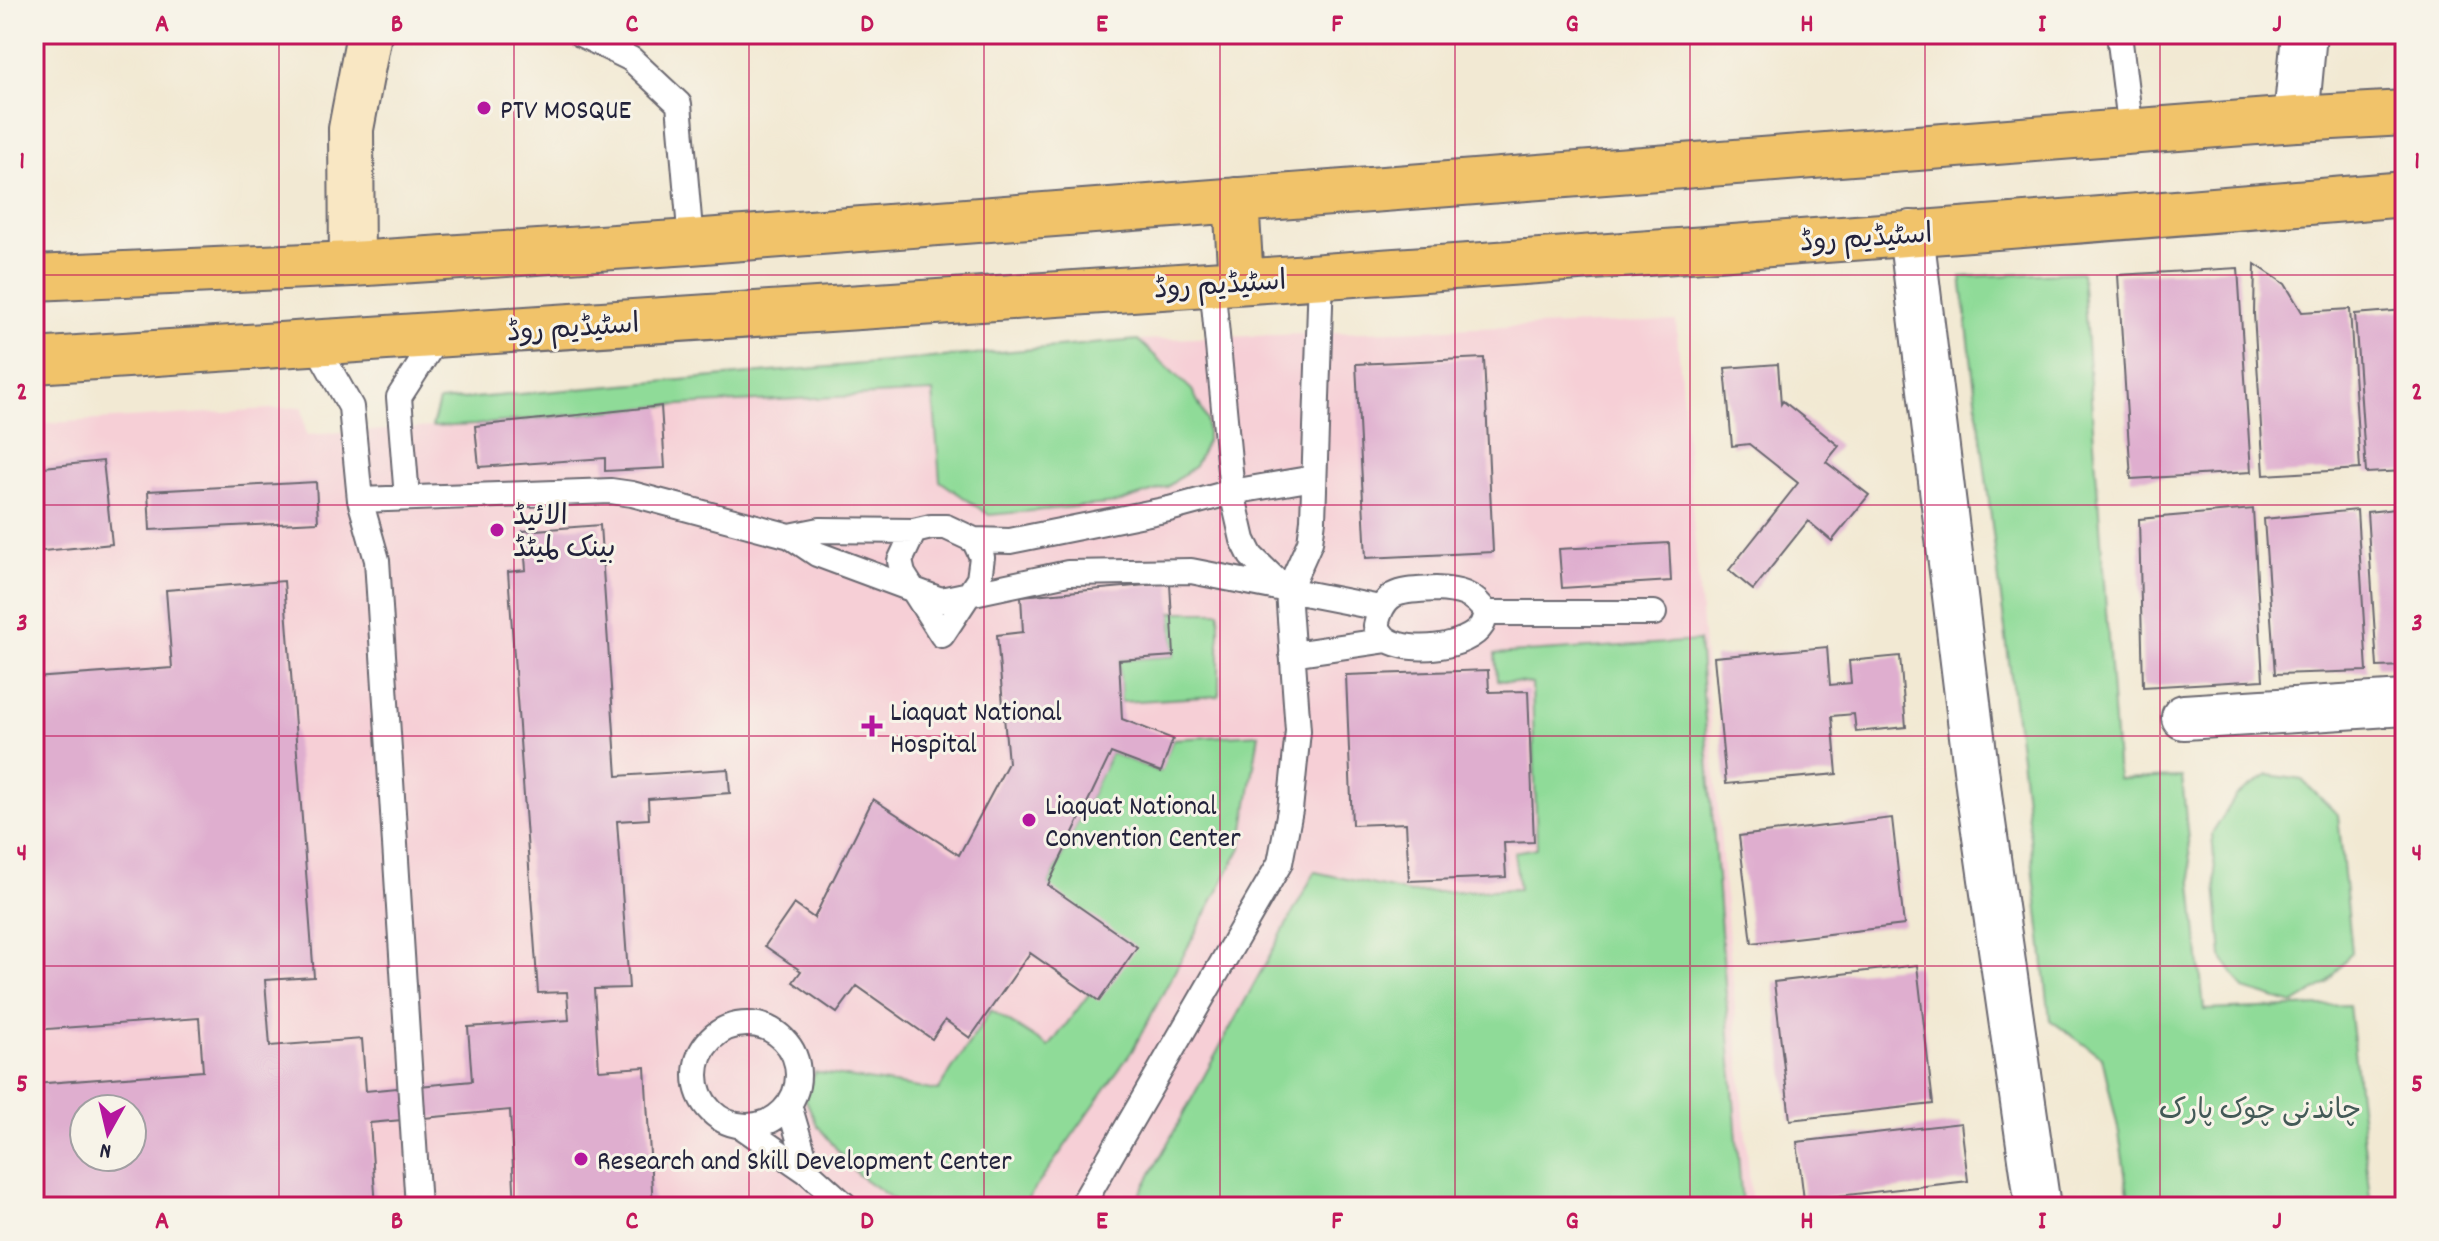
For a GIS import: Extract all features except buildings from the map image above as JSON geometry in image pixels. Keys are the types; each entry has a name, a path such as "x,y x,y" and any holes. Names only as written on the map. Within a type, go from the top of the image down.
{"main road":[{"path":"352,264 351,129 369,34"},
{"path":"34,278 352,264 691,242 2405,113"},
{"name":"اسٹیڈیم روڈ","path":"34,361 1227,282 2405,194"},
{"path":"1227,282 1236,200"}],"street":[{"path":"2296,119 2304,34"},
{"path":"1911,233 1980,802 2038,1207"},
{"path":"2184,717 2404,712"}],"lane":[{"path":"580,34 631,59 679,104 691,242"},
{"path":"2119,34 2131,132"},
{"path":"1081,1207 1280,863 1290,810 1298,731 1288,591 1310,542 1321,275"},
{"path":"1227,282 1232,492 1243,540 1251,556 1288,591"},
{"path":"407,498 399,397 439,335"},
{"path":"315,343 351,407 360,500 377,560 418,1207"},
{"path":"790,536 820,530 914,531 946,527 974,540 1010,541 1169,509 1232,492 1314,478"},
{"path":"360,500 611,491 632,494 790,536 817,554 941,600 1068,573 1191,571 1380,608"},
{"path":"914,531 900,561 903,574 942,635 971,592 982,568 982,557 974,540"},
{"path":"1292,654 1388,640 1408,647 1439,648 1463,639 1482,627 1486,613 1478,599 1450,589 1407,591 1390,596 1380,608 1376,626 1388,640"},
{"path":"1486,613 1654,613"},
{"path":"741,1126 759,1125 776,1118 789,1105 797,1089 799,1072 795,1054 785,1039 771,1029 753,1024 735,1024 719,1031 705,1044 697,1060 695,1077 699,1095 716,1116 741,1126 809,1173 847,1207"},
{"path":"789,1105 809,1173"}],"shaded area":[{"name":"Liaquat National Hospital","path":"1676,321 1752,1207 34,1207 34,424 302,407 306,435 432,427 439,401 1138,340"}],"green space":[{"name":"چاندنی چوک پارک","path":"2082,272 2118,779 2182,777 2204,1010 2349,1005 2371,1207 2130,1207 2119,1133 2102,1057 2050,1020 2023,774 1961,277"},
{"path":"1138,340 1192,390 1207,420 1207,441 1195,466 1167,487 1117,503 989,515 940,481 933,392 661,406 432,427 439,401"},
{"path":"1172,612 1219,612 1219,696 1121,702 1119,660 1174,656"},
{"path":"1699,641 1742,1207 1133,1207 1315,872 1410,893 1519,889 1514,852 1537,848 1532,684 1497,680 1495,654"},
{"path":"1259,734 1241,848 1132,1051 1022,1207 904,1207 857,1174 817,1125 805,1098 815,1072 938,1091 991,1010 1049,1047 1089,994 1048,885 1111,753 1160,772 1173,739"},
{"path":"2268,775 2302,780 2338,815 2352,952 2327,984 2293,1004 2244,989 2222,957 2212,834 2236,796"}],"place":[{"name":"PTV MOSQUE","path":"484,108"},
{"name":"الائیڈ بینک لمیٹڈ","path":"497,530"},
{"name":"Liaquat National Hospital","path":"872,726"},
{"name":"Liaquat National Convention Center","path":"1029,820"},
{"name":"Research and Skill Development Center","path":"581,1159"}]}
